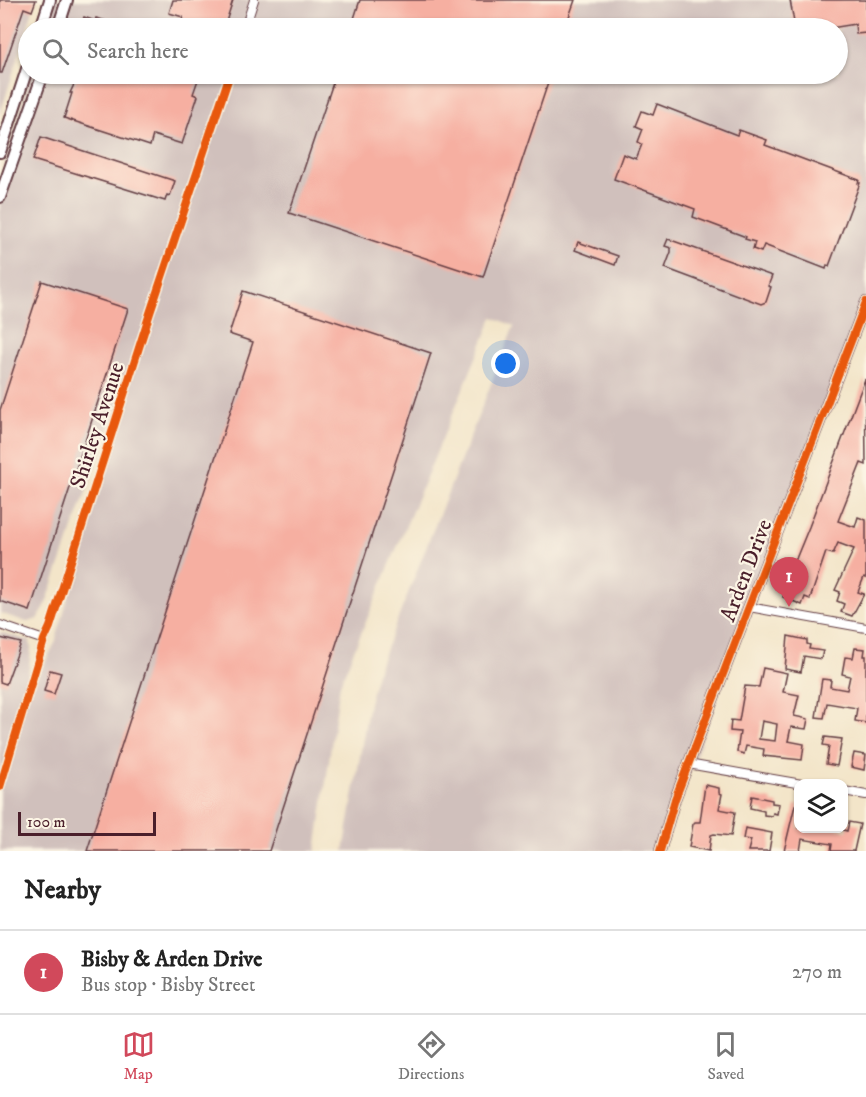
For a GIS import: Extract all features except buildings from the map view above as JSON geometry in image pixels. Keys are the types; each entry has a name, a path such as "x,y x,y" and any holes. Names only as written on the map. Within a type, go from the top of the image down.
{"main road":[{"path":"44,18 50,0"},
{"path":"62,18 68,0"},
{"path":"0,152 22,84"},
{"path":"0,197 40,84"}],"street":[{"path":"248,18 254,0"},
{"name":"Shirley Avenue","path":"0,788 44,640 227,84"},
{"name":"Arden Drive","path":"660,851 668,818 688,764 866,302"},
{"path":"749,607 866,628"},
{"path":"0,624 44,640"},
{"path":"688,764 794,782"},
{"path":"848,792 866,795"}],"shaded area":[{"path":"0,0 36,0 30,18 18,18 18,57 0,114"},
{"path":"51,0 866,0 866,300 660,851 344,851 369,703 378,669 514,326 493,317 340,684 316,851 0,851 0,632 30,641 25,702 55,643 146,326 44,609 38,619 27,622 0,613 0,182 27,84 848,84 848,18 46,18"}],"cycle path":[{"path":"0,787 44,640 227,84"},
{"path":"660,851 675,799 866,302"}],"place":[{"name":"Bisby & Arden Drive","path":"789,607"}]}
